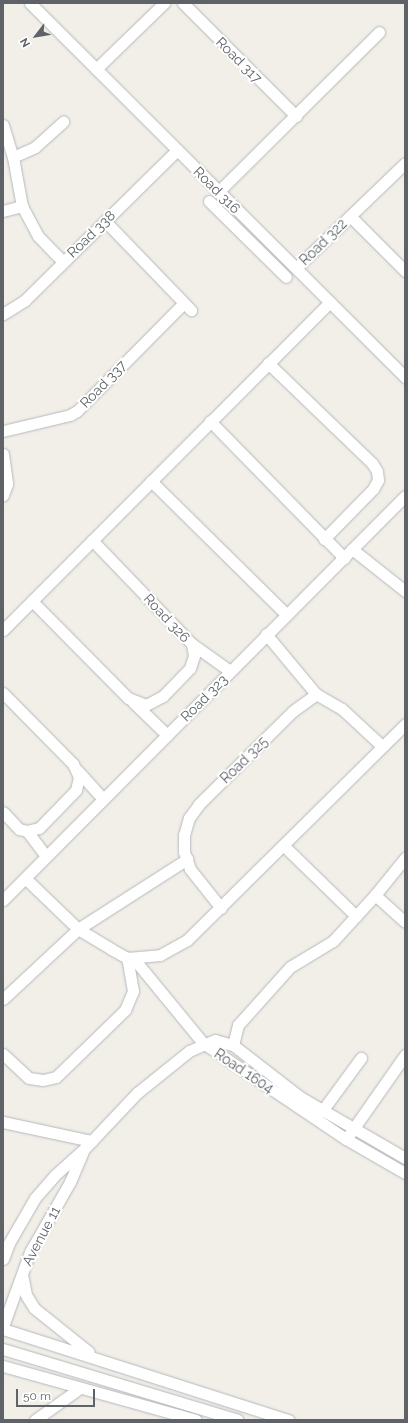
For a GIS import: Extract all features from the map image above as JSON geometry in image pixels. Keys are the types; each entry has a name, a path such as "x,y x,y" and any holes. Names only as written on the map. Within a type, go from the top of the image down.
{"street":[{"name":"Road 316","path":"30,3 218,192 403,372"},
{"path":"96,69 164,3"},
{"name":"Road 317","path":"183,3 296,116"},
{"path":"218,192 379,32"},
{"path":"14,157 35,147 63,122"},
{"path":"3,125 14,157 22,206 38,236 62,262"},
{"name":"Road 338","path":"3,314 25,300 177,150"},
{"name":"Road 322","path":"296,268 405,162"},
{"path":"209,201 286,277"},
{"path":"3,211 22,206"},
{"name":"Road 322","path":"350,216 405,270"},
{"name":"Road 337","path":"3,431 70,415 77,411 187,306 105,221"},
{"path":"3,630 330,302"},
{"path":"268,363 372,463 377,471 378,480 373,489 324,539"},
{"path":"210,421 344,558"},
{"path":"3,454 7,484 3,495"},
{"path":"151,481 286,614"},
{"name":"Road 323","path":"3,900 405,496"},
{"name":"Road 326","path":"92,540 192,644 193,662 163,696 152,703 133,702"},
{"path":"352,549 405,591"},
{"path":"32,601 167,735"},
{"path":"266,634 316,694 342,709 382,746"},
{"path":"192,644 230,671"},
{"path":"3,693 103,799"},
{"name":"Road 325","path":"221,908 200,884 187,859 184,835 189,818 199,804 293,711 316,694"},
{"path":"131,959 160,955 174,949 187,940 405,724"},
{"path":"3,812 19,829 33,831 45,824 76,790 79,777 77,770"},
{"path":"26,831 46,856"},
{"path":"283,845 356,916"},
{"path":"233,1045 238,1025 290,967 327,946 375,895 405,858"},
{"path":"3,999 78,929 187,859"},
{"path":"25,878 78,929 131,959 203,1043"},
{"path":"375,895 405,922"},
{"path":"3,1054 29,1078 42,1080 56,1077 125,1010 133,991 131,959"},
{"name":"Road 1604","path":"203,1043 215,1040 233,1045 322,1111 349,1135 405,1158"},
{"name":"Road 1604","path":"203,1043 349,1135 405,1173"},
{"name":"Avenue 11","path":"3,1259 6,1246 35,1198 55,1175 89,1144 137,1093 189,1051 203,1043"},
{"path":"349,1135 405,1054"},
{"path":"322,1111 361,1058"},
{"path":"3,1122 89,1144"},
{"name":"Avenue 11","path":"3,1327 22,1271 89,1144"},
{"path":"22,1271 26,1295 34,1308 94,1356"},
{"path":"3,1327 289,1420"},
{"path":"3,1349 238,1420"},
{"path":"3,1366 195,1420"},
{"path":"55,1381 59,1390 59,1401"},
{"path":"35,1420 59,1401 80,1388"}]}
